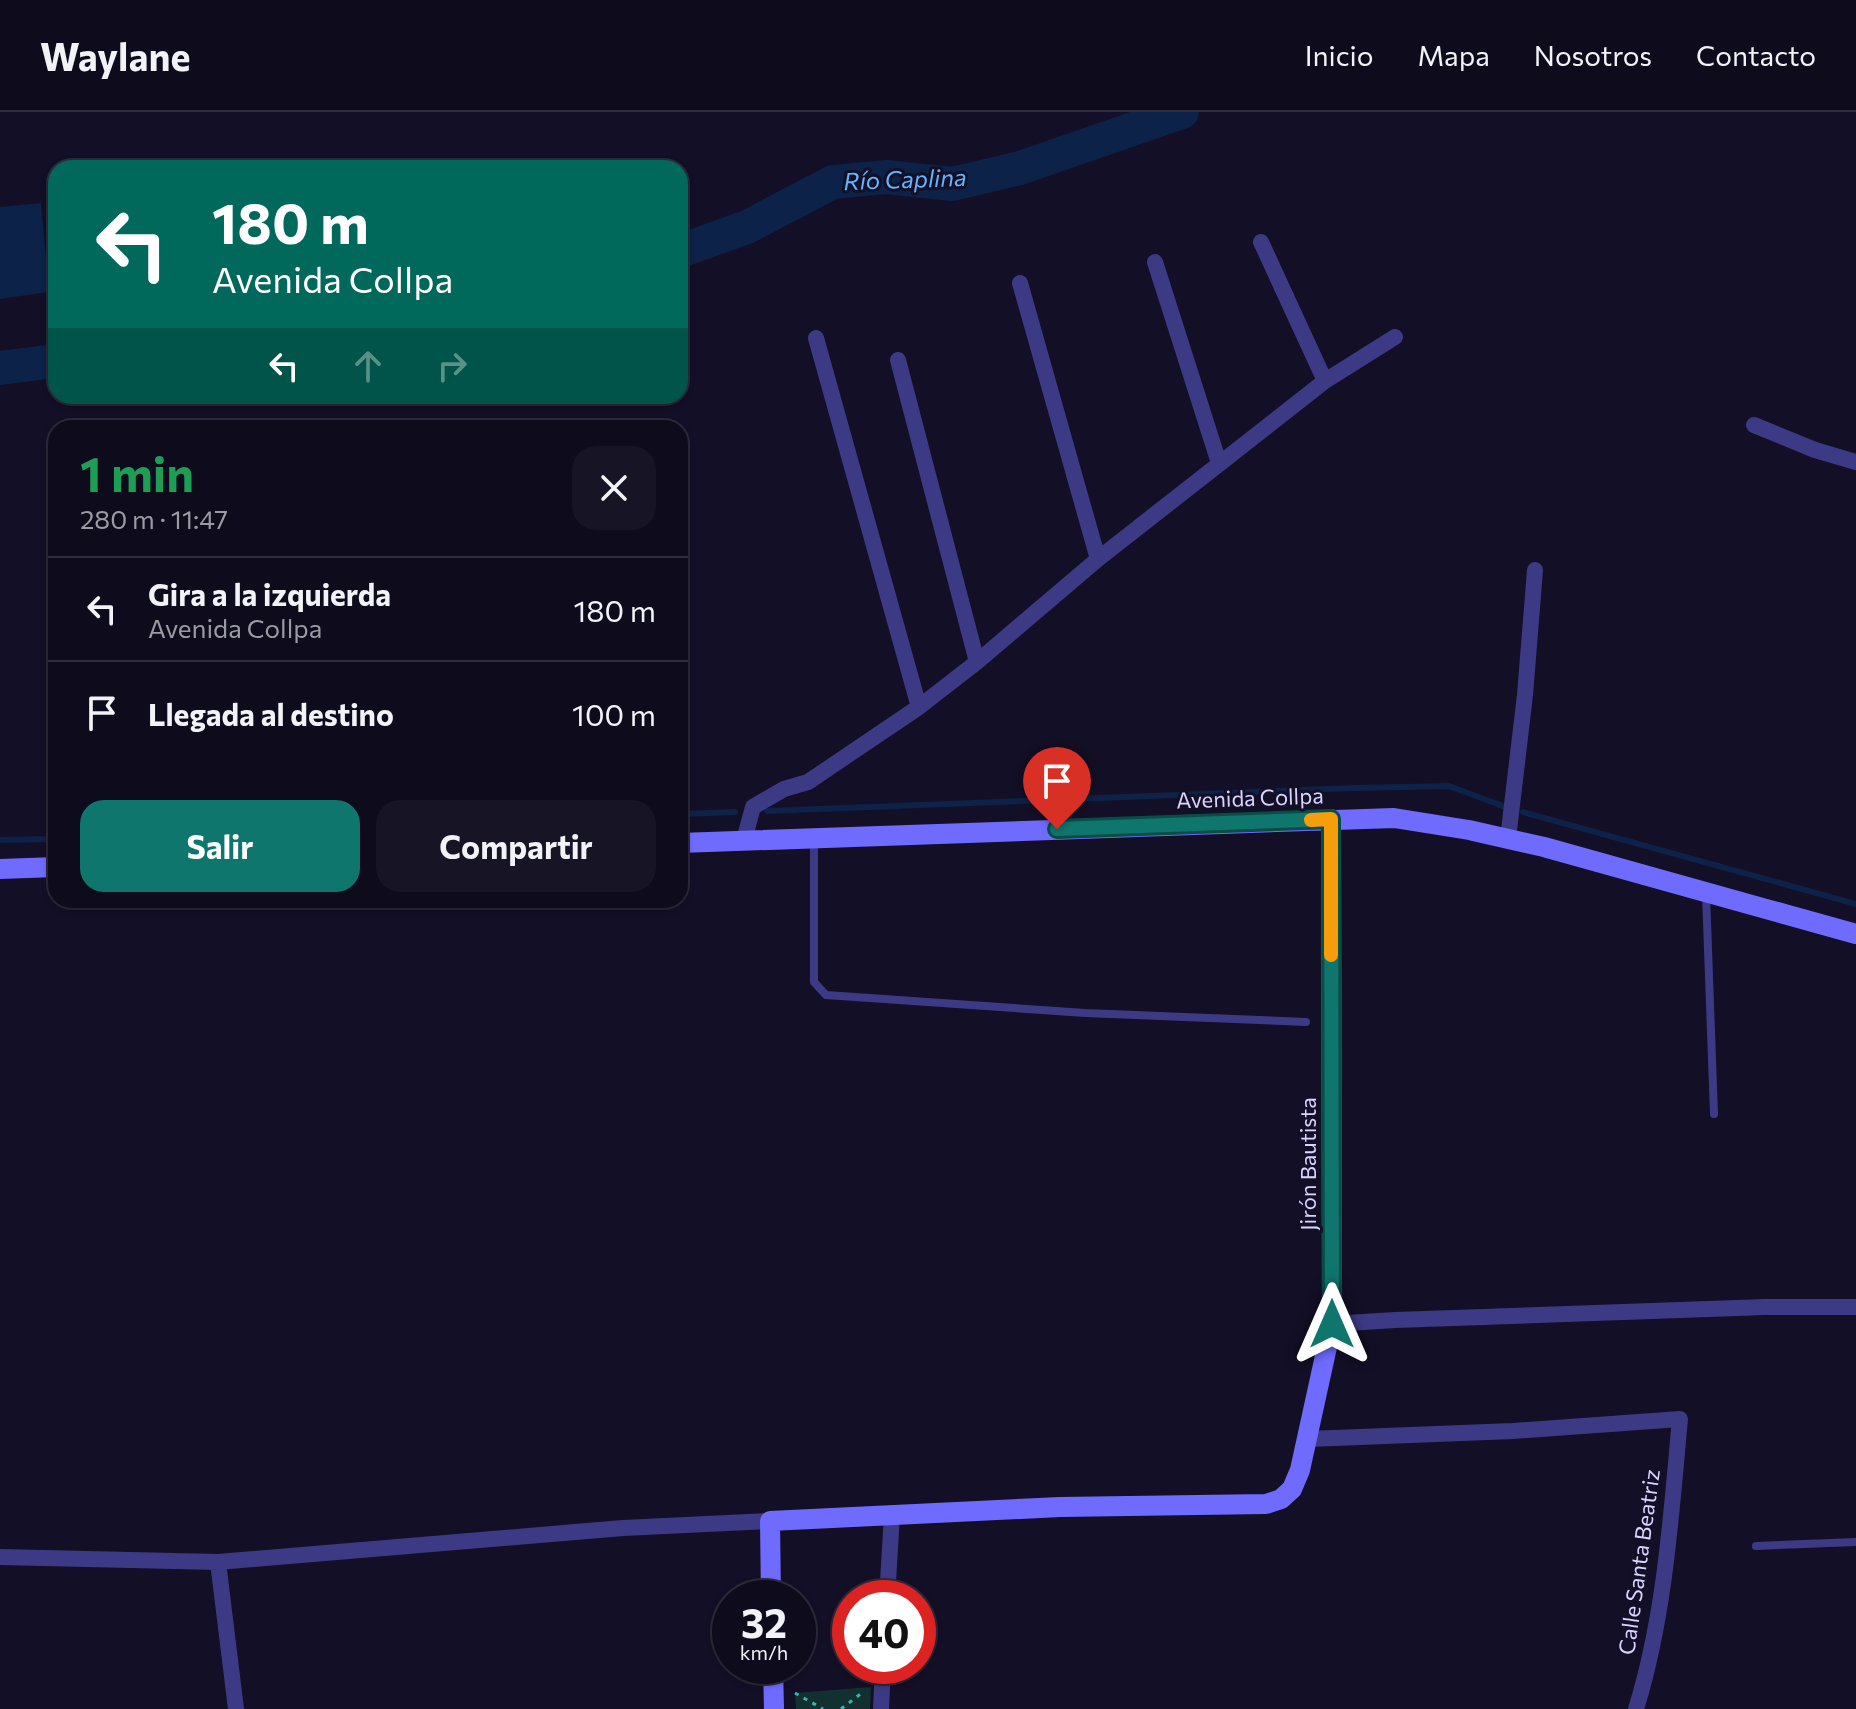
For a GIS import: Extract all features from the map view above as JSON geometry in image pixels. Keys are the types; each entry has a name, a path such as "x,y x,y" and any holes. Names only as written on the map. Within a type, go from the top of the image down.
{"street":[{"path":"1261,242 1325,381"},
{"path":"1155,262 1219,463"},
{"path":"1020,283 1098,559"},
{"path":"744,840 753,807 784,789 808,782 919,707 1219,463 1325,381 1395,337"},
{"path":"816,338 919,707"},
{"path":"898,360 977,662"},
{"path":"1754,425 1815,450 1856,462"},
{"path":"1508,839 1525,695 1535,570"},
{"name":"Avenida Collpa","path":"688,843 1394,818 1508,839 1856,934"},
{"name":"Jirón Bautista","path":"892,1515 1060,1507 1266,1504 1281,1499 1292,1489 1308,1439 1332,1324 1331,819"},
{"path":"0,869 48,867"},
{"path":"1332,1324 1856,1307"},
{"name":"Calle Santa Beatriz","path":"1308,1439 1513,1431 1680,1419 1662,1592 1636,1709"},
{"path":"0,1557 218,1562 623,1528 892,1515 888,1580"},
{"path":"770,1521 771,1580"},
{"path":"218,1562 236,1709"},
{"path":"773,1684 774,1709"},
{"path":"881,1709 882,1684"}],"lane":[{"path":"814,839 814,982 826,995 1085,1013 1306,1022"},
{"path":"1706,893 1714,1114"},
{"path":"1756,1546 1856,1542"}],"path":[{"path":"841,1709 871,1687"},
{"path":"795,1693 823,1709"}],"green space":[{"path":"871,1687 870,1709 796,1709 795,1693"}],"water":[{"path":"41,203 48,292 0,299 0,207"}],"waterway":[{"name":"Río Caplina","path":"688,248 747,227 833,182 886,177 952,184 1020,168 1182,112"},
{"name":"Río Caplina","path":"0,368 48,362"},
{"path":"767,811 1449,786 1508,808"},
{"path":"688,814 735,812"},
{"path":"1523,812 1856,904"},
{"path":"0,840 48,839"}],"slow traffic":[{"path":"1311,820 1331,819 1331,955"}],"route":[{"path":"1057,829 1331,819 1332,1324"}]}
